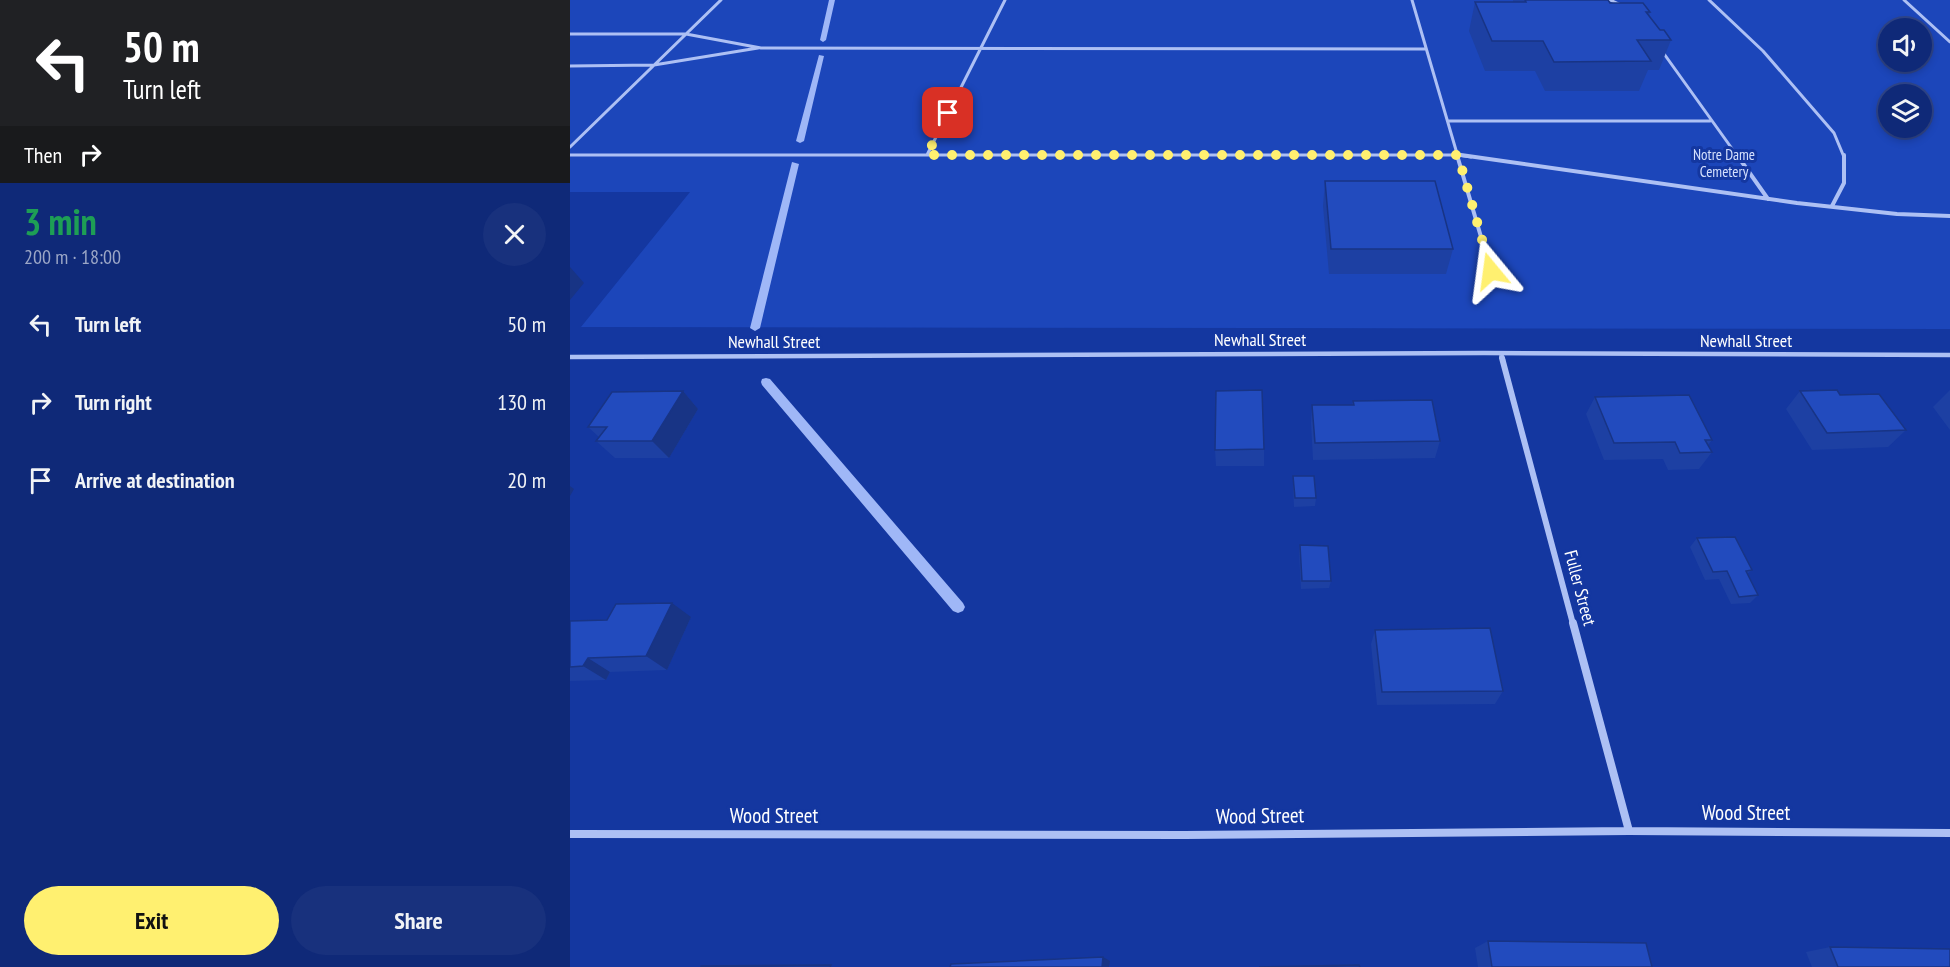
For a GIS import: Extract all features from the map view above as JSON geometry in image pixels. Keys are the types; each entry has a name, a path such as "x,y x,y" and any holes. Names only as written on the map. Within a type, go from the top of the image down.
{"street":[{"name":"Fuller Street","path":"1501,354 1629,831"},
{"name":"Newhall Street","path":"570,357 1950,355"},
{"name":"Wood Street","path":"570,834 1197,835 1629,831 1950,833"}],"lane":[{"path":"570,147 721,0"},
{"path":"927,155 1005,0"},
{"path":"1412,0 1491,271"},
{"path":"1610,0 1623,5"},
{"path":"1709,0 1763,51 1834,133 1844,156 1844,183 1832,206"},
{"path":"1904,0 1950,42"},
{"path":"570,34 686,34 761,48"},
{"path":"1657,45 1768,199"},
{"path":"570,66 654,66 761,48 1426,49"},
{"path":"1448,121 1710,121"},
{"path":"570,155 1458,155 1768,199 1897,214 1950,216"}],"green space":[{"name":"Notre Dame Cemetery","path":"570,0 1950,0 1950,329 581,327 690,192 570,192"}],"building":[{"path":"1525,0 1608,0 1610,3 1643,3 1650,12 1646,12 1671,40 1637,40 1651,61 1554,62 1543,41 1492,41 1475,2 1526,2"},
{"path":"1325,181 1435,181 1453,249 1331,249"},
{"path":"1262,390 1264,449 1215,450 1216,391"},
{"path":"1837,390 1840,395 1879,394 1906,430 1827,433 1800,391"},
{"path":"683,391 652,441 596,441 607,427 588,427 612,392"},
{"path":"1689,395 1712,440 1705,440 1712,452 1680,453 1675,442 1614,443 1595,397"},
{"path":"1432,400 1440,441 1315,443 1312,405 1354,405 1353,401"},
{"path":"1293,476 1314,476 1316,498 1295,498"},
{"path":"1735,537 1752,570 1746,571 1758,595 1739,597 1727,571 1713,572 1697,538"},
{"path":"1300,545 1328,546 1331,581 1302,581"},
{"path":"672,603 646,656 588,658 583,666 570,667 570,621 607,620 616,604"},
{"path":"1490,628 1503,691 1382,692 1375,630"},
{"path":"1488,941 1646,943 1652,967 1492,967"},
{"path":"1830,947 1950,949 1950,967 1838,967"},
{"path":"1103,957 1102,967 950,967 951,964"},
{"path":"831,965 830,967 701,967 701,966"},
{"path":"1359,965 1360,967 1259,967"}],"waterway":[{"path":"823,40 832,0"},
{"path":"800,141 821,56"},
{"path":"755,328 795,164"},
{"path":"766,382 958,607"}],"route":[{"path":"948,113 927,155 1458,155 1491,271"}]}
